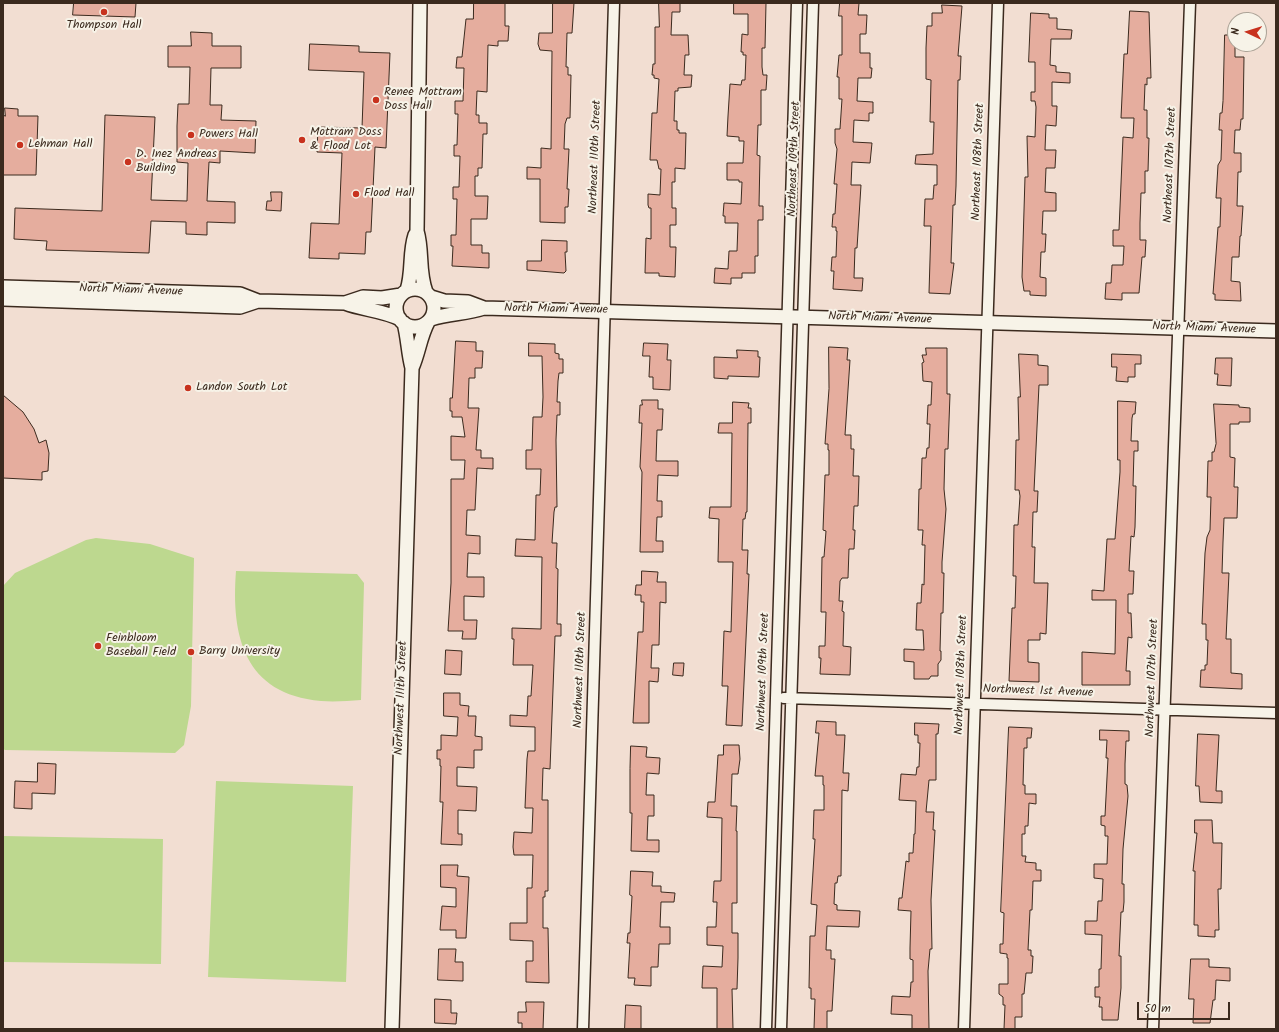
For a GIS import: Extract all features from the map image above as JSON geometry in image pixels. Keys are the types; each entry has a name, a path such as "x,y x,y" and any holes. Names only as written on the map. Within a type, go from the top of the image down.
{"street":[{"path":"417,231 412,244 410,277 396,309 402,321 419,327 429,321 434,308 421,276 421,244 417,231 420,3"},
{"name":"Northeast 110th Street","path":"605,311 614,3"},
{"name":"Northeast 109th Street","path":"787,316 797,3"},
{"name":"Northeast 109th Street","path":"803,317 813,3"},
{"name":"Northeast 108th Street","path":"986,322 998,3"},
{"name":"Northeast 107th Street","path":"1177,328 1190,3"},
{"path":"795,66 811,66"},
{"path":"792,163 808,164"},
{"name":"North Miami Avenue","path":"3,287 93,296"},
{"path":"404,293 416,288 429,294"},
{"name":"North Miami Avenue","path":"3,300 93,296 240,294 258,301 345,303 363,297 382,298 404,293"},
{"name":"North Miami Avenue","path":"429,294 444,301 468,302 484,308 1276,331"},
{"name":"North Miami Avenue","path":"345,303 362,310 380,311 402,321"},
{"name":"North Miami Avenue","path":"429,321 447,314 467,314 484,308"},
{"name":"Northwest 110th Street","path":"584,1029 605,311"},
{"name":"Northwest 109th Street","path":"766,1029 787,316"},
{"path":"781,1029 803,317"},
{"name":"Northwest 111th Street","path":"392,1029 412,368 408,354 408,343 402,321"},
{"name":"Northwest 111th Street","path":"412,368 418,354 420,338 429,321"},
{"name":"Northwest 108th Street","path":"964,1029 986,322"},
{"name":"Northwest 107th Street","path":"1153,1029 1177,328"},
{"path":"784,443 799,443"},
{"path":"780,567 795,568"},
{"name":"Northwest 1st Avenue","path":"776,698 1276,713"},
{"path":"772,828 787,828"},
{"path":"769,941 783,941"}],"green space":[{"name":"Feinbloom Baseball Field","path":"96,538 150,544 194,558 191,706 184,745 175,753 5,750 3,749 3,586 15,573 86,540"},
{"path":"236,571 357,574 364,583 361,700 321,701 295,696 275,687 259,674 248,658 240,639 236,618"},
{"path":"216,781 353,786 346,982 208,977"},
{"path":"3,836 163,839 161,964 3,962"}],"building":[{"name":"Thompson Hall","path":"74,3 136,3 135,17 73,15"},
{"path":"474,3 505,3 505,26 509,26 508,41 498,41 498,46 488,45 487,92 477,91 476,115 479,115 479,123 487,123 487,134 483,134 482,168 478,168 478,176 475,176 475,196 488,196 487,219 471,219 471,245 482,245 482,253 489,253 489,268 452,266 453,246 451,246 451,235 456,235 457,199 453,199 453,187 459,187 460,156 454,156 454,145 457,145 458,114 455,114 455,101 463,101 464,68 456,68 457,57 462,57 466,19 473,19"},
{"path":"553,3 574,3 572,33 567,33 566,67 568,67 568,75 571,75 570,118 567,118 565,124 564,149 569,149 567,189 569,189 568,207 565,207 565,223 540,222 540,179 527,179 527,167 541,168 541,148 551,149 552,51 540,50 538,44 539,33 552,33"},
{"path":"659,3 680,3 680,12 672,12 671,35 688,35 689,55 685,55 684,75 692,75 691,87 678,88 678,91 675,91 674,121 677,121 677,130 679,130 679,133 686,133 685,169 675,168 675,182 672,182 672,208 676,208 676,225 670,225 670,247 676,247 675,277 659,276 659,273 645,273 646,238 651,239 651,208 649,208 648,205 648,194 660,195 661,169 659,169 657,160 650,160 652,113 657,113 659,79 654,78 654,75 652,75 653,64 655,64 655,27 659,27"},
{"path":"734,3 766,3 765,48 762,48 762,67 763,75 767,75 766,90 761,90 761,125 758,125 757,155 760,156 759,206 763,206 763,220 758,220 758,256 755,256 755,273 742,273 742,278 731,278 731,284 714,283 715,268 728,269 729,251 737,251 738,223 725,223 725,216 723,216 724,203 741,204 742,182 739,182 739,180 727,180 727,163 743,163 744,141 739,141 739,137 727,136 730,84 741,85 742,80 745,80 746,55 743,55 743,52 741,52 742,34 748,35 748,14 734,14"},
{"path":"840,3 859,3 858,15 867,15 866,34 860,34 860,53 870,53 870,68 872,68 871,78 858,78 857,101 873,102 873,113 869,113 869,121 854,120 853,142 872,143 870,163 852,162 851,185 861,185 857,248 855,248 854,278 863,278 862,291 833,289 834,271 831,271 832,257 836,257 837,231 836,227 832,227 833,214 835,214 837,184 834,184 837,149 835,143 835,129 840,129 842,99 839,99 839,77 837,77 839,55 842,55 842,16 839,16"},
{"path":"942,5 962,6 958,56 961,56 960,80 958,80 956,186 955,205 953,205 951,263 954,263 950,294 929,293 931,226 924,226 925,199 933,199 934,185 937,185 937,165 915,164 916,155 933,154 934,122 930,122 931,80 926,79 927,26 932,26 932,13 942,13"},
{"path":"1130,11 1149,12 1151,78 1147,78 1147,85 1145,84 1144,110 1147,110 1147,138 1149,138 1148,171 1145,171 1145,193 1141,193 1140,240 1146,240 1145,257 1142,257 1139,293 1122,293 1122,300 1105,299 1106,283 1111,283 1112,265 1123,265 1124,246 1113,246 1113,230 1119,230 1123,137 1133,138 1134,118 1121,118 1124,54 1127,54"},
{"path":"1031,13 1049,14 1049,18 1057,18 1057,29 1072,30 1071,39 1051,39 1050,65 1056,66 1056,72 1070,73 1070,83 1052,82 1052,106 1057,106 1056,126 1046,125 1045,150 1056,150 1055,168 1046,168 1045,192 1056,193 1056,211 1043,211 1042,234 1046,234 1045,252 1041,252 1040,277 1046,278 1046,296 1030,295 1030,291 1024,291 1022,277 1025,177 1028,177 1027,136 1035,137 1036,107 1035,101 1031,101 1031,92 1035,92 1035,62 1029,62"},
{"path":"191,32 212,33 212,46 241,46 241,68 211,68 210,105 222,105 221,120 256,121 255,153 220,151 220,163 209,162 207,201 235,202 235,223 207,222 207,235 186,234 186,222 151,221 149,253 46,250 47,241 14,239 15,208 102,211 105,115 155,117 151,200 187,201 188,163 177,162 177,126 178,104 189,104 190,67 168,67 168,46 191,46"},
{"path":"1225,35 1227,35 1227,52 1235,52 1235,57 1244,57 1243,119 1241,119 1240,130 1235,130 1234,153 1241,153 1241,172 1238,172 1237,206 1243,206 1239,257 1232,257 1231,281 1240,282 1241,301 1215,300 1215,294 1213,294 1218,227 1220,227 1221,198 1216,198 1218,165 1221,160 1222,130 1219,130 1220,113 1222,113"},
{"path":"310,44 359,46 359,52 390,53 386,148 375,147 371,232 366,232 365,254 339,253 339,259 309,258 311,223 339,224 342,153 317,152 318,127 362,128 364,72 309,70"},
{"name":"Lehman Hall","path":"5,108 18,109 18,116 38,116 36,175 3,175 3,115 5,116"},
{"path":"271,192 282,192 281,211 266,210 267,201 271,201"},
{"path":"542,240 567,241 567,252 565,252 566,271 564,273 527,270 527,261 541,261"},
{"path":"456,341 476,342 476,351 483,351 482,368 475,368 475,378 469,378 468,408 479,408 476,450 481,450 481,458 493,458 493,469 477,468 475,510 467,510 466,535 480,536 480,554 468,553 467,577 484,577 484,597 464,596 464,620 477,620 476,639 462,639 463,631 448,631 451,583 451,479 464,479 465,460 451,460 451,436 465,437 462,417 452,417 452,411 450,411"},
{"path":"529,343 555,344 555,353 559,354 559,359 563,359 563,373 559,373 558,381 557,402 560,402 560,415 557,415 556,440 557,507 555,507 554,512 552,543 557,543 557,624 561,624 561,636 555,636 550,769 543,768 542,800 548,800 548,891 545,891 545,897 543,897 543,928 548,928 549,983 526,982 526,961 533,961 533,941 510,940 510,923 527,923 527,888 532,888 533,855 514,855 513,847 514,832 532,833 533,808 525,808 528,751 535,751 535,727 510,726 510,715 527,716 528,696 531,696 533,665 513,665 514,639 512,639 512,628 541,629 542,557 515,556 516,539 535,540 536,495 540,495 541,469 526,469 526,450 532,450 533,417 542,417 543,397 542,356 529,356"},
{"path":"644,343 668,344 667,360 671,360 670,390 653,389 653,377 649,377 650,356 643,356"},
{"path":"829,347 848,348 847,360 850,360 845,435 851,435 851,449 854,449 853,476 859,476 858,506 854,506 854,549 849,549 848,578 842,578 840,581 839,601 843,601 842,611 844,612 843,646 851,647 850,675 820,674 821,658 819,658 819,646 825,646 826,612 821,612 822,557 824,557 826,531 823,530 825,475 829,475 829,450 828,444 825,444 829,389"},
{"path":"926,348 947,348 947,394 950,394 948,449 945,449 944,489 946,509 942,562 942,573 944,573 943,613 941,613 941,660 938,664 938,676 931,676 929,679 914,679 914,662 904,661 904,649 924,650 923,630 916,630 917,603 921,603 922,584 924,585 925,545 922,545 923,530 918,530 919,489 921,489 922,458 926,458 927,448 929,448 930,424 927,424 928,405 931,405 932,382 923,381 922,363 924,362 922,355 926,355"},
{"path":"737,350 758,351 758,357 760,357 759,377 728,376 728,379 714,378 714,357 737,358"},
{"path":"1019,354 1038,355 1038,365 1048,366 1048,385 1039,385 1034,491 1038,491 1037,512 1033,512 1032,547 1035,547 1034,583 1048,583 1046,634 1040,633 1040,640 1028,640 1028,662 1039,663 1039,682 1009,681 1012,608 1015,608 1016,576 1013,576 1014,525 1018,525 1020,496 1019,490 1015,490 1016,440 1019,440"},
{"path":"1112,354 1141,355 1141,364 1135,364 1135,377 1128,377 1128,382 1116,381 1117,367 1112,367"},
{"path":"1216,358 1232,358 1231,386 1217,385 1218,374 1215,374"},
{"path":"3,395 23,412 34,429 39,443 46,440 49,453 48,471 42,472 42,480 3,478"},
{"path":"642,400 658,400 658,409 663,409 662,430 657,430 656,461 678,461 678,476 658,475 657,501 662,501 662,517 657,517 656,541 663,541 663,552 640,552 642,472 640,467 642,423 639,423 640,405 642,405"},
{"path":"1118,401 1136,402 1135,414 1133,414 1132,418 1131,441 1138,441 1138,451 1134,451 1133,486 1136,486 1135,527 1134,537 1131,536 1129,571 1134,571 1133,594 1128,594 1128,613 1131,613 1132,638 1128,637 1126,671 1130,671 1130,685 1082,685 1082,652 1115,654 1116,600 1092,600 1092,590 1104,591 1107,539 1115,539 1120,472 1120,460 1118,460"},
{"path":"733,402 749,403 748,408 751,408 751,423 748,423 747,512 745,519 743,519 742,550 748,550 747,574 749,574 742,726 726,725 728,686 722,686 724,631 731,632 733,562 718,562 719,519 709,518 710,507 731,507 732,433 718,433 719,423 732,423"},
{"path":"1214,404 1239,405 1239,407 1250,408 1250,422 1230,424 1230,457 1235,458 1234,487 1238,487 1237,518 1224,518 1222,573 1229,573 1226,639 1231,639 1231,673 1242,674 1242,689 1200,687 1201,670 1205,670 1205,665 1207,665 1208,640 1206,640 1206,624 1202,624 1205,553 1207,537 1210,530 1211,497 1207,497 1208,461 1212,461 1212,452 1214,452 1216,444"},
{"path":"642,571 658,572 657,582 666,582 666,603 660,602 659,645 652,645 651,668 659,668 658,682 649,681 649,723 633,723 638,632 643,632 644,602 641,602 641,595 635,595 636,585 641,585"},
{"path":"446,650 462,651 461,675 445,674"},
{"path":"674,663 684,663 683,676 673,675"},
{"path":"444,693 460,693 460,705 469,706 468,716 476,716 475,736 482,737 482,750 474,750 474,768 457,767 457,786 477,787 476,811 458,810 458,834 462,834 462,845 441,844 443,802 440,802 441,766 440,759 437,759 437,750 441,750 441,735 457,736 458,717 444,716"},
{"path":"817,721 836,722 836,735 845,735 843,773 849,773 848,791 842,790 841,876 838,876 837,883 835,883 834,904 837,905 837,910 860,911 859,927 827,926 826,950 831,950 831,959 835,959 832,1011 827,1011 827,1029 814,1029 815,999 811,999 811,988 809,988 810,936 815,936 817,905 811,904 815,839 813,839 814,810 824,810 823,776 815,776 819,733 816,733"},
{"path":"915,723 939,724 938,734 936,734 936,780 929,780 926,812 934,812 933,830 935,830 931,900 932,949 930,949 928,971 929,1029 912,1029 912,1015 891,1014 892,996 910,997 911,982 913,982 913,960 910,959 911,911 898,910 899,898 902,898 906,861 909,862 909,853 913,853 915,834 916,801 899,800 901,774 916,775 917,767 919,767 920,743 918,743 918,735 915,735"},
{"path":"1009,727 1032,728 1031,738 1027,738 1027,748 1024,748 1023,785 1025,785 1025,794 1036,794 1036,804 1029,803 1028,826 1025,826 1025,834 1022,834 1022,856 1026,856 1025,862 1036,863 1036,870 1041,870 1041,881 1033,881 1032,910 1030,910 1028,950 1031,950 1031,956 1033,956 1032,973 1026,973 1024,994 1022,994 1022,1017 1015,1017 1015,1029 1004,1029 1005,1005 1003,1005 1003,997 999,994 999,984 1008,984 1008,958 1007,954 1000,953 1000,944 1003,944 1004,913 1001,912"},
{"path":"1100,730 1129,731 1129,741 1126,741 1125,764 1125,784 1127,785 1128,796 1123,849 1122,884 1124,884 1124,902 1123,912 1121,912 1119,956 1121,956 1121,988 1118,1020 1102,1020 1102,1007 1099,1007 1100,997 1095,997 1095,987 1099,987 1102,935 1085,934 1085,921 1097,921 1098,901 1102,901 1103,879 1094,878 1094,864 1107,864 1108,836 1105,836 1105,826 1101,825 1101,816 1105,816 1108,758 1106,758 1107,740 1100,740"},
{"path":"1198,734 1219,735 1216,791 1222,791 1222,803 1200,802 1199,786 1196,786"},
{"path":"724,745 739,745 740,759 738,774 732,774 731,806 737,806 737,903 732,903 732,933 738,933 738,958 737,989 732,989 733,1029 717,1029 717,988 702,988 703,966 722,967 723,946 707,945 707,927 716,927 717,902 713,902 714,881 721,881 722,818 707,817 708,802 715,802 718,755 723,755"},
{"path":"631,746 647,747 646,757 660,758 659,774 647,773 646,795 654,795 654,816 648,816 647,840 659,840 659,852 631,851"},
{"path":"38,763 56,764 55,794 32,793 32,809 14,808 15,781 37,782"},
{"path":"1195,820 1212,820 1213,843 1222,843 1221,889 1218,889 1219,930 1215,930 1215,937 1198,936 1198,925 1194,925 1195,871 1193,871 1197,833 1195,833"},
{"path":"441,865 458,865 457,876 469,877 466,938 456,938 456,930 440,930 442,906 456,907 456,888 441,887"},
{"path":"631,871 653,872 652,886 661,886 661,892 675,893 674,902 661,902 660,927 670,927 670,944 659,944 658,967 651,967 651,986 634,985 635,978 628,978 630,943 627,943 628,933 630,933 632,896 630,895"},
{"path":"439,949 456,949 455,962 463,962 463,981 438,980"},
{"path":"1191,959 1209,959 1209,967 1230,968 1230,981 1216,980 1215,1000 1213,1000 1210,1023 1193,1023 1194,999 1189,999"},
{"path":"435,999 451,1000 451,1013 457,1013 456,1024 435,1023"},
{"path":"526,1002 544,1002 543,1029 522,1029 522,1023 518,1023 518,1012 526,1012"},
{"path":"626,1005 641,1006 641,1029 625,1029"}],"place":[{"name":"Thompson Hall","path":"104,12"},
{"name":"Renee Mottram Doss Hall","path":"376,100"},
{"name":"Powers Hall","path":"191,135"},
{"name":"Mottram Doss & Flood Lot","path":"302,140"},
{"name":"Lehman Hall","path":"20,145"},
{"name":"D. Inez Andreas Building","path":"128,162"},
{"name":"Flood Hall","path":"356,194"},
{"name":"Landon South Lot","path":"188,388"},
{"name":"Feinbloom Baseball Field","path":"98,646"},
{"name":"Barry University","path":"191,652"}]}
